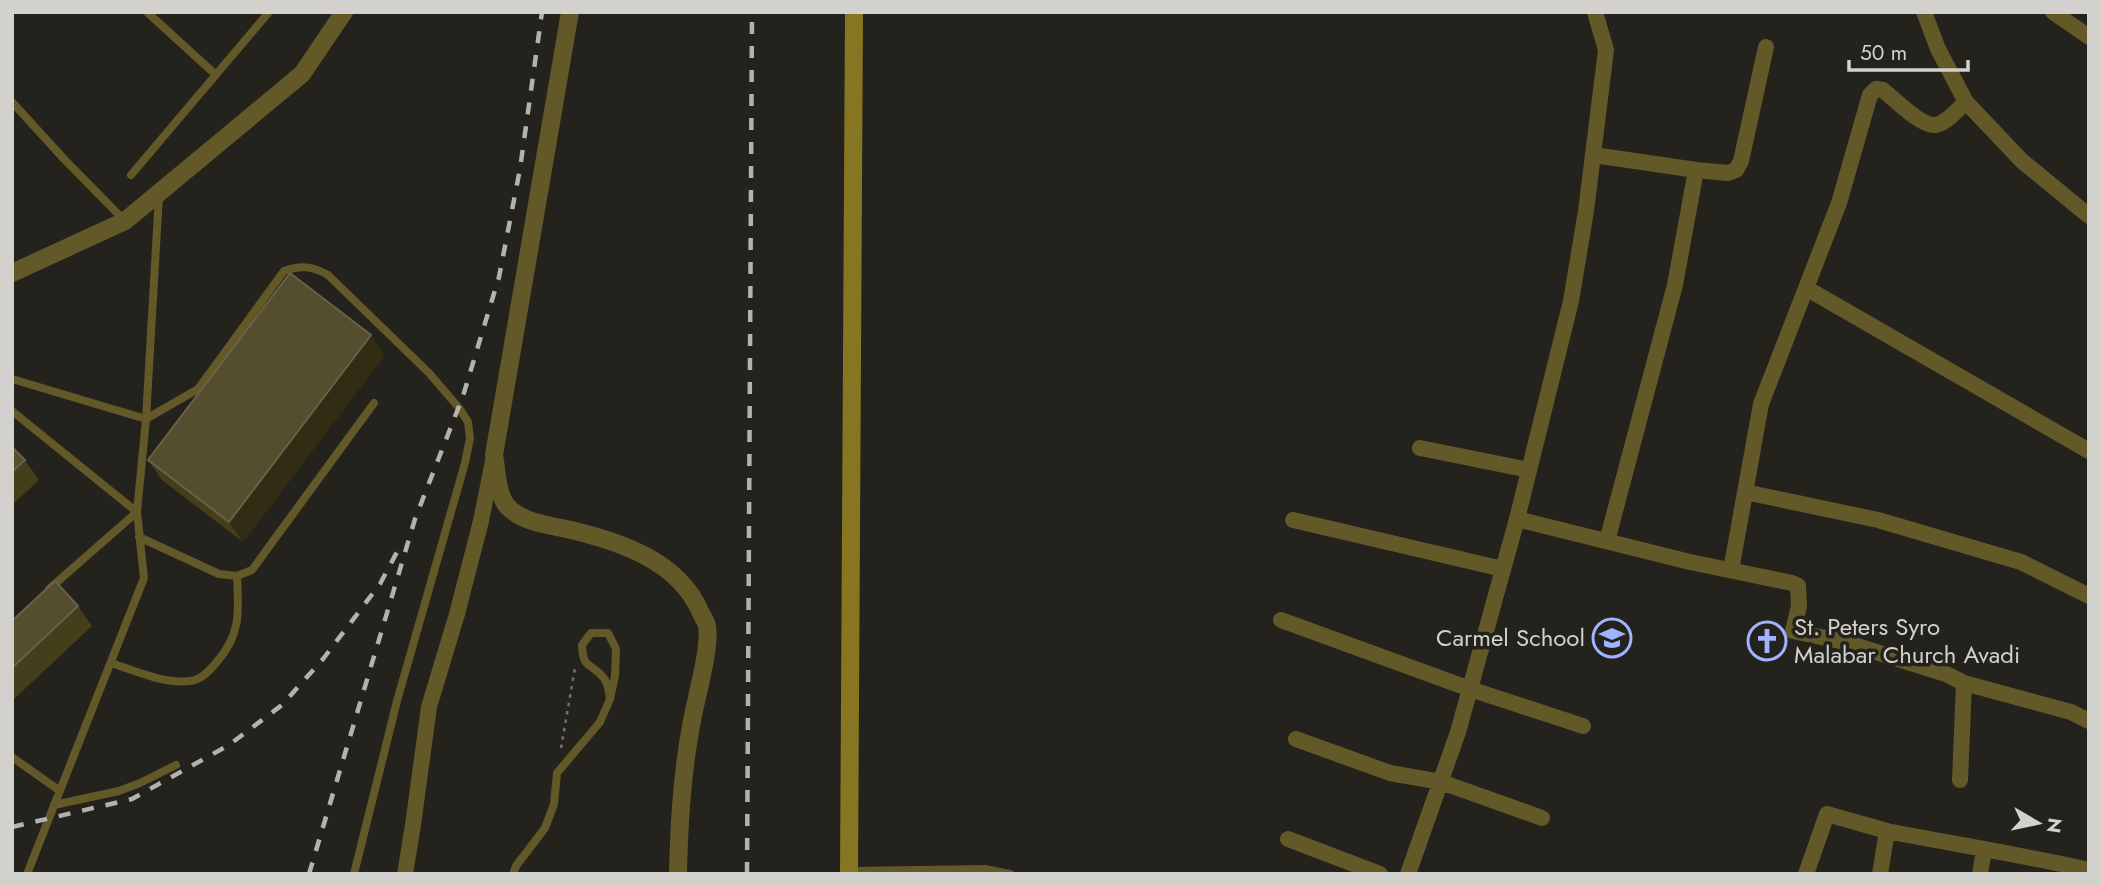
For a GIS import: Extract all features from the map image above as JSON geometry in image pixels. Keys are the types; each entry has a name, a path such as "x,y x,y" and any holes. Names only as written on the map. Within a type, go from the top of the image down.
{"main road":[{"path":"849,873 854,12"}],"street":[{"path":"12,273 125,221 302,74 344,12"},
{"path":"405,874 429,707 481,521 494,455 570,12"},
{"path":"1408,874 1458,732 1517,519 1571,301 1594,155 1606,50 1595,12"},
{"path":"1924,12 1938,49 1966,102 2022,161 2089,216"},
{"path":"2053,12 2089,37"},
{"path":"1594,155 1696,170 1728,173 1736,170 1741,161 1766,47"},
{"path":"1731,570 1761,404 1839,204 1870,95 1876,89 1883,90 1922,121 1934,125 1943,122 1966,102"},
{"path":"1606,541 1675,285 1696,170"},
{"path":"1806,288 2089,451"},
{"path":"1420,447 1529,470"},
{"path":"494,455 499,487 506,505 519,515 537,523 640,552 670,570 695,598 707,626 705,654 685,763 678,874"},
{"path":"1745,492 1878,520 2021,562 2089,596"},
{"path":"1517,519 1792,583 1798,586 1799,606 1793,631 1844,642 1946,674 1964,683 2088,717"},
{"path":"1293,520 1503,569"},
{"path":"1281,620 1470,689 1583,726"},
{"path":"1961,780 1964,683"},
{"path":"1296,739 1390,773 1441,782 1542,818"},
{"path":"1806,874 1827,814 1887,831 2025,855 2089,870"},
{"path":"1881,874 1887,831"},
{"path":"1288,839 1380,874"},
{"path":"1980,874 1984,850"}],"lane":[{"path":"131,175 269,12"},
{"path":"148,13 216,75"},
{"path":"12,102 125,221"},
{"path":"27,874 144,578 137,512 146,419 160,192"},
{"path":"12,379 146,419 198,389 284,271 298,266 314,267 328,275 429,373 468,422 470,439 465,463 397,701 354,874"},
{"path":"139,537 219,574 237,576 253,570 374,403"},
{"path":"12,411 137,512"},
{"path":"43,594 137,512"},
{"path":"111,663 158,678 182,682 194,681 208,673 226,652 234,637 239,613 237,576"},
{"path":"513,874 516,866 545,828 554,804 557,773 600,722 610,699 615,676 616,649 608,633 591,633 582,645 585,662 604,677 610,699"},
{"path":"12,757 60,791"},
{"path":"54,805 119,791 176,765"},
{"path":"849,873 1010,874"}],"path":[{"path":"557,773 577,656 582,645"}],"building":[{"path":"290,273 371,335 229,522 148,460"},
{"path":"12,447 25,460 12,472"},
{"path":"55,581 78,606 12,668 12,621"}],"railway":[{"path":"309,874 415,519 463,396 499,277 520,169 542,12"},
{"path":"747,874 752,12"},
{"path":"12,827 132,799 229,745 282,705 323,659 380,584 398,550"}],"place":[{"name":"Carmel School","path":"1612,638"},
{"name":"St. Peters Syro Malabar Church Avadi","path":"1767,641"}]}
